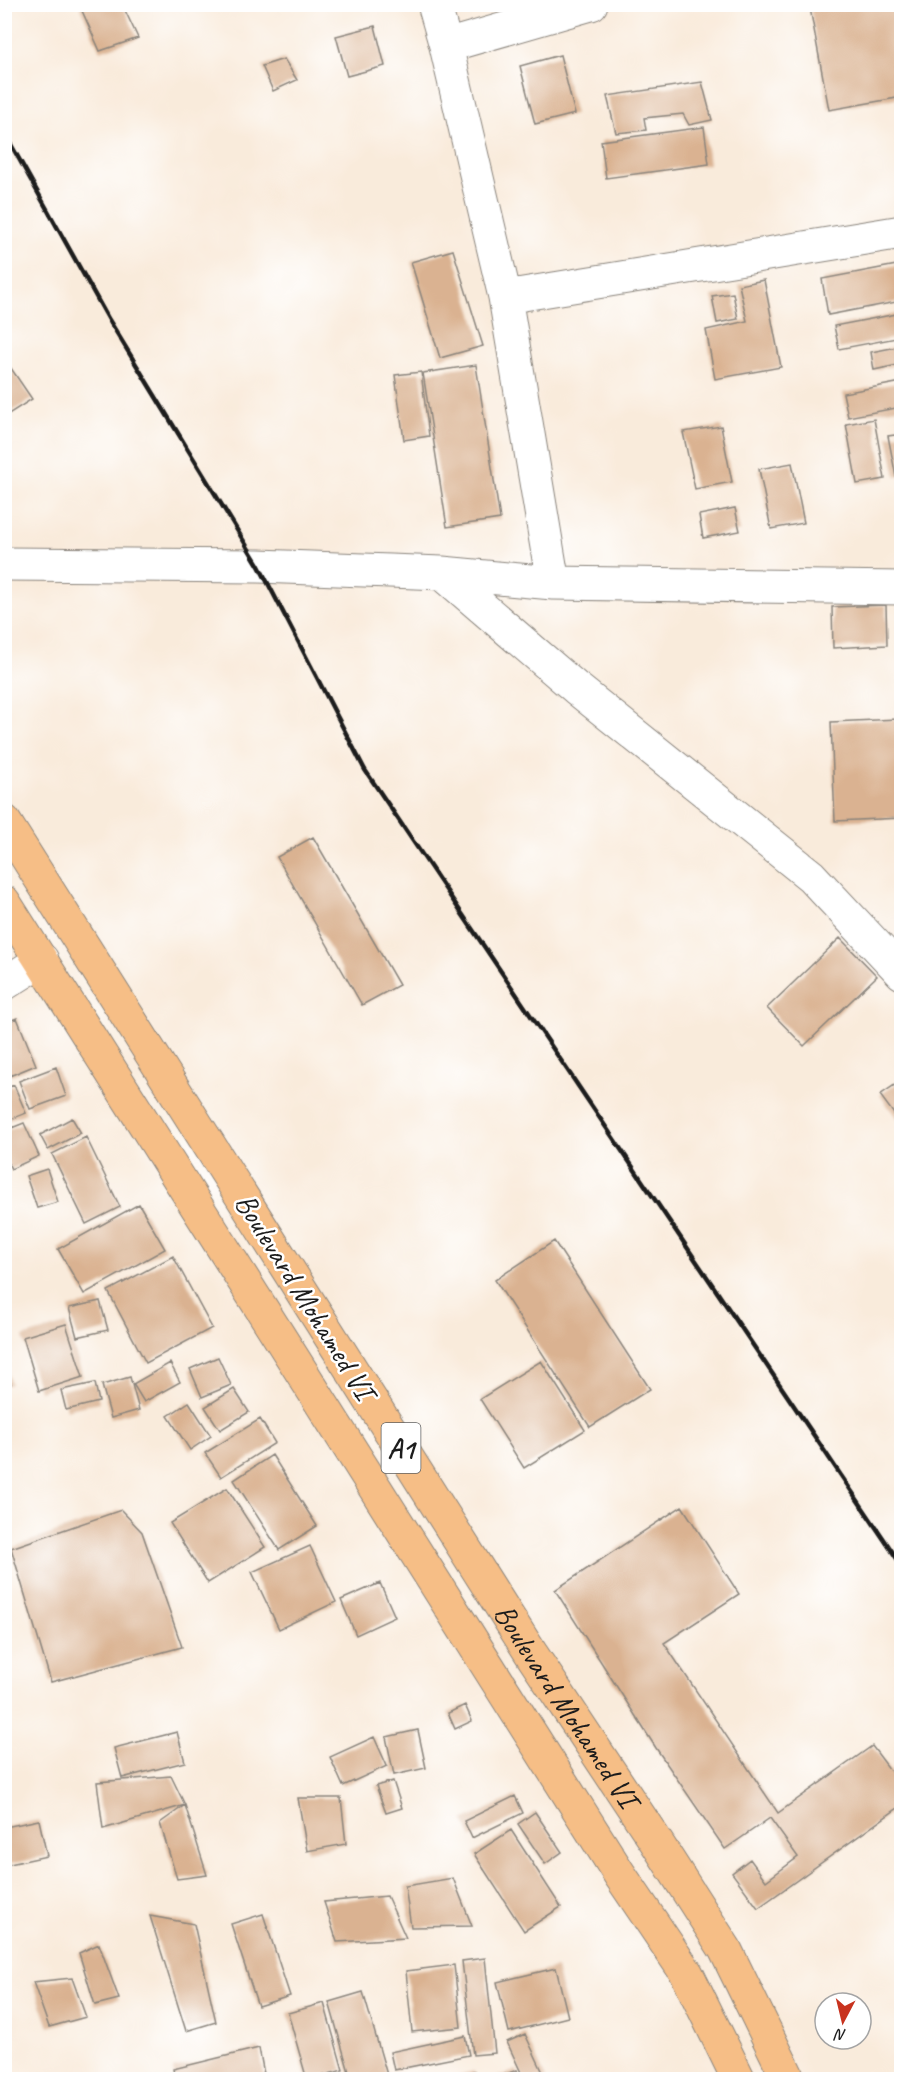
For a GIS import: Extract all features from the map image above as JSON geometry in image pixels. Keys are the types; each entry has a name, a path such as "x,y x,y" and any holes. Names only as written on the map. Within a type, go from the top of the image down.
{"main road":[{"name":"Boulevard Mohamed VI","path":"4,821 519,1636 656,1840 725,1949 789,2079"},
{"name":"Boulevard Mohamed VI","path":"4,902 620,1875 687,1974 739,2079"}],"street":[{"path":"434,4 505,297 553,583"},
{"path":"446,46 591,4"},
{"path":"505,297 902,232"},
{"path":"4,564 259,566 442,573 553,583 902,588"},
{"path":"442,573 576,688 811,876 902,973"},
{"path":"4,984 42,960"}],"building":[{"path":"79,4 122,4 138,38 100,51"},
{"path":"830,4 902,4 902,97 829,110 810,8"},
{"path":"375,26 385,66 347,76 336,36"},
{"path":"560,55 575,114 535,124 520,66"},
{"path":"284,59 297,80 273,91 262,66"},
{"path":"702,82 712,120 689,125 683,114 644,118 646,130 616,133 607,96"},
{"path":"704,127 709,164 606,178 601,141"},
{"path":"453,250 483,346 440,358 411,262"},
{"path":"902,264 902,301 828,315 822,279"},
{"path":"764,280 781,367 715,379 706,330 747,321 739,285"},
{"path":"733,293 738,319 717,323 712,296"},
{"path":"902,313 902,337 839,349 834,326"},
{"path":"902,346 902,364 874,370 871,352"},
{"path":"4,358 32,399 4,417"},
{"path":"476,365 500,519 447,527 423,373"},
{"path":"421,372 429,436 404,440 395,375"},
{"path":"902,382 902,407 848,417 843,393"},
{"path":"874,419 885,479 857,484 846,424"},
{"path":"721,426 732,482 695,489 683,432"},
{"path":"902,434 902,476 896,477 888,436"},
{"path":"792,463 804,523 771,529 759,469"},
{"path":"735,508 740,531 703,538 699,515"},
{"path":"886,605 887,645 833,648 832,607"},
{"path":"898,719 902,818 835,821 831,722"},
{"path":"313,837 399,985 362,1005 277,857"},
{"path":"840,938 877,976 804,1046 767,1008"},
{"path":"17,1018 36,1065 7,1077 4,1072 4,1023"},
{"path":"56,1067 66,1096 30,1109 19,1081"},
{"path":"902,1080 902,1125 880,1095"},
{"path":"14,1085 26,1113 4,1122 4,1089"},
{"path":"72,1118 81,1133 48,1150 40,1135"},
{"path":"24,1123 39,1156 11,1169 4,1154 4,1131"},
{"path":"86,1137 120,1207 86,1224 52,1154"},
{"path":"47,1169 58,1202 37,1208 26,1176"},
{"path":"139,1204 165,1249 84,1294 58,1249"},
{"path":"554,1241 650,1389 590,1427 495,1280"},
{"path":"173,1256 212,1328 146,1363 108,1291"},
{"path":"100,1301 108,1330 77,1337 69,1308"},
{"path":"66,1324 83,1377 39,1391 23,1337"},
{"path":"218,1357 231,1385 202,1397 190,1369"},
{"path":"4,1359 11,1384 4,1386"},
{"path":"541,1361 585,1430 524,1468 480,1399"},
{"path":"170,1363 180,1382 144,1402 133,1384"},
{"path":"130,1377 139,1410 111,1418 102,1385"},
{"path":"95,1383 99,1402 66,1410 61,1390"},
{"path":"234,1389 249,1412 220,1430 205,1407"},
{"path":"189,1402 211,1436 190,1450 168,1416"},
{"path":"260,1419 275,1443 221,1477 205,1453"},
{"path":"272,1455 317,1526 279,1550 234,1480"},
{"path":"227,1488 265,1547 208,1583 170,1523"},
{"path":"682,1506 739,1594 664,1643 778,1813 872,1746 902,1786 902,1805 758,1908 732,1873 750,1859 766,1881 798,1857 770,1818 725,1849 656,1748 555,1590"},
{"path":"121,1510 142,1532 182,1647 51,1682 11,1548"},
{"path":"310,1546 336,1602 279,1629 252,1572"},
{"path":"380,1583 395,1617 356,1635 341,1600"},
{"path":"465,1705 472,1721 455,1729 448,1713"},
{"path":"418,1730 426,1768 394,1775 386,1737"},
{"path":"177,1732 185,1762 122,1778 114,1748"},
{"path":"374,1737 387,1766 343,1786 330,1757"},
{"path":"171,1776 185,1805 103,1829 97,1782"},
{"path":"393,1781 402,1808 386,1813 376,1786"},
{"path":"515,1796 523,1813 472,1838 464,1821"},
{"path":"298,1798 341,1798 346,1844 307,1851"},
{"path":"185,1805 207,1875 177,1879 160,1823"},
{"path":"535,1812 562,1852 545,1864 518,1824"},
{"path":"39,1820 47,1856 5,1865 5,1827"},
{"path":"511,1830 561,1907 524,1931 474,1854"},
{"path":"453,1878 472,1926 411,1927 405,1886"},
{"path":"387,1896 406,1938 337,1942 324,1902"},
{"path":"263,1914 290,1996 258,2006 231,1924"},
{"path":"150,1916 194,1924 216,2022 186,2031"},
{"path":"99,1944 119,1999 95,2005 79,1953"},
{"path":"485,1958 495,2053 473,2055 462,1961"},
{"path":"454,1965 461,2027 412,2032 406,1971"},
{"path":"556,1968 568,2017 509,2032 497,1982"},
{"path":"72,1978 86,2017 49,2027 33,1982"},
{"path":"363,1992 387,2075 371,2079 351,2079 329,2002"},
{"path":"324,2003 343,2070 307,2080 288,2013"},
{"path":"525,2034 546,2079 524,2079 507,2042"},
{"path":"465,2036 469,2055 394,2070 390,2052"},
{"path":"259,2048 265,2079 175,2079 173,2069"},
{"path":"517,2070 520,2079 492,2079"},
{"path":"474,2071 476,2079 445,2079"}],"railway":[{"path":"4,132 109,320 259,566 365,770 902,1566"}]}
